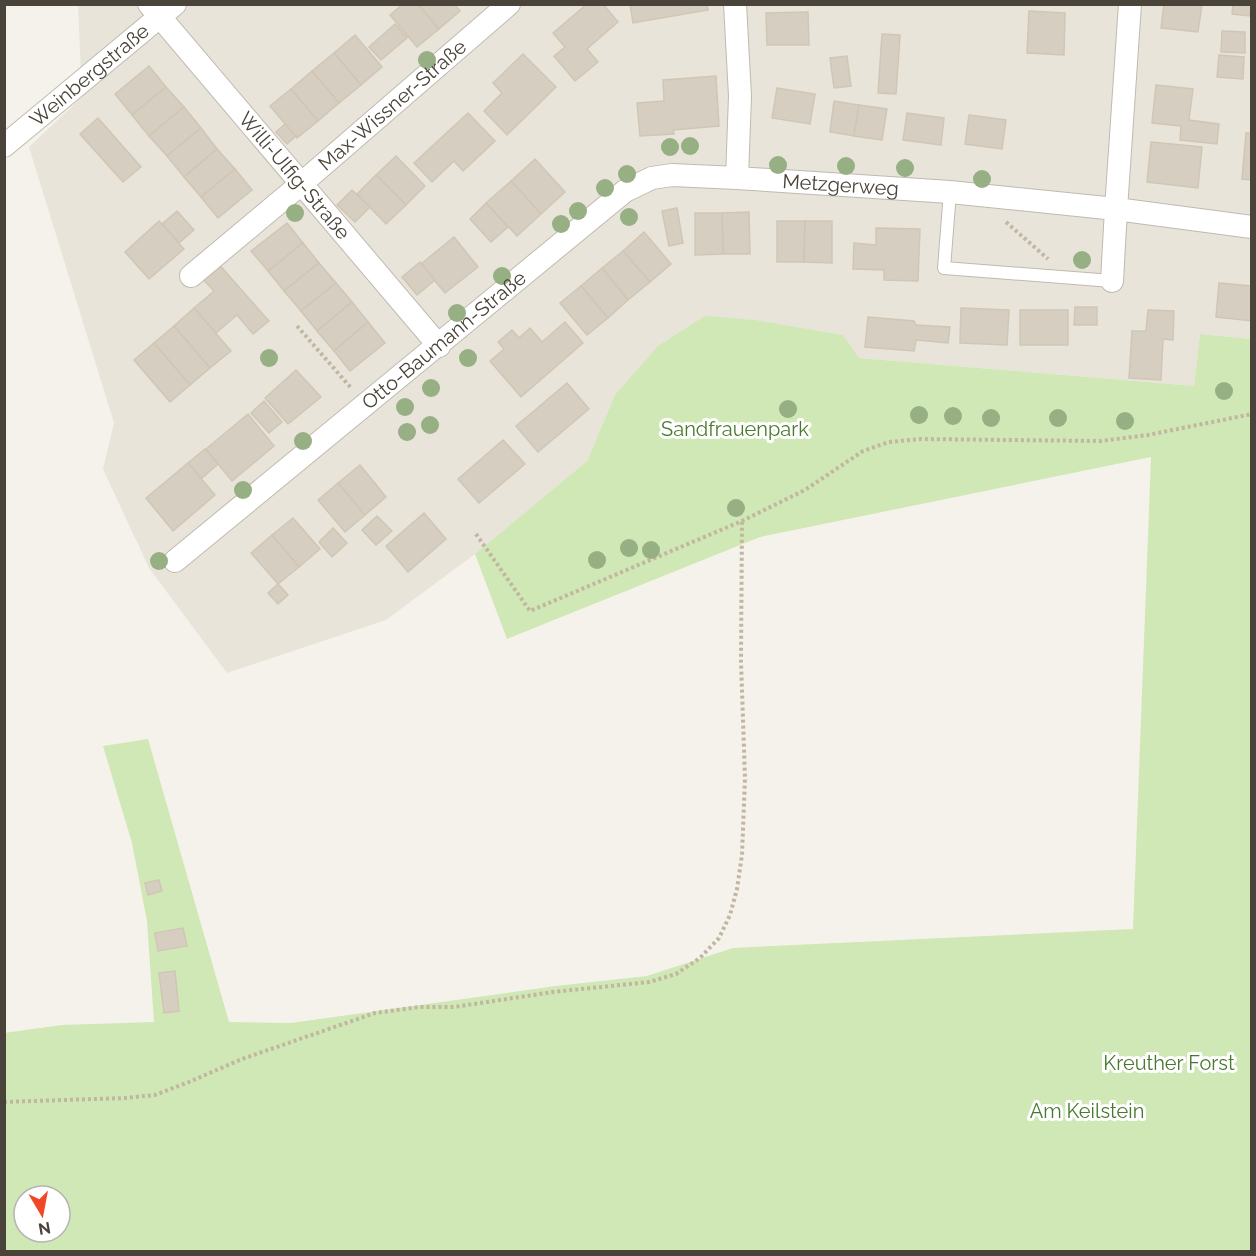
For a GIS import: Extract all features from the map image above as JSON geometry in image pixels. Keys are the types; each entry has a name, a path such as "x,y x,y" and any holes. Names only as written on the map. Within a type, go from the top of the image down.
{"street":[{"name":"Max-Wissner-Straße","path":"191,276 302,184 509,4"},
{"path":"735,4 740,96 737,178"},
{"path":"1112,280 1130,4"},
{"name":"Willi-Ulfig-Straße","path":"161,9 302,184 439,346"},
{"name":"Weinbergstraße","path":"4,146 161,9"},
{"name":"Otto-Baumann-Straße","path":"175,561 625,191 651,178 672,175 737,178"},
{"name":"Metzgerweg","path":"737,178 974,194 1116,209 1251,227"}],"lane":[{"path":"950,192 944,268 1112,280"}],"path":[{"path":"974,194 1069,277"},
{"path":"297,326 365,405"},
{"path":"476,534 530,611 742,521 805,490 863,451 889,442 921,439 1101,441 1148,435 1251,414"},
{"path":"4,1102 155,1095 242,1059 375,1013 454,1007 554,992 649,982 676,974 700,958 719,938 730,915 742,855 745,778 741,661 742,521"}],"shaded area":[{"path":"78,5 1251,5 1251,339 1200,334 1194,386 859,358 842,335 756,320 706,317 615,395 587,461 475,554 386,620 227,673 149,568 103,469 114,423 29,147 82,97"}],"green space":[{"name":"Am Keilstein","path":"705,316 756,320 843,335 859,358 1194,386 1200,334 1251,339 1251,1251 5,1251 4,1033 62,1025 154,1022 147,921 132,843 103,746 148,739 229,1022 291,1023 556,986 647,976 733,948 1133,929 1151,457 760,537 507,639 475,554 587,461 615,395 658,346"}],"building":[{"path":"403,4 418,4 439,29 417,47 390,15"},
{"path":"418,4 454,4 460,11 439,29"},
{"path":"587,4 603,4 618,22 587,49 598,62 575,81 554,56 565,47 553,33"},
{"path":"630,4 707,4 708,10 633,23"},
{"path":"1164,4 1202,4 1198,32 1161,28"},
{"path":"1233,4 1251,4 1250,16 1232,14"},
{"path":"1029,11 1065,13 1064,55 1027,53"},
{"path":"808,12 809,45 767,45 766,13"},
{"path":"395,24 407,38 381,60 369,47"},
{"path":"1222,31 1245,32 1245,53 1221,52"},
{"path":"882,34 900,35 896,94 878,93"},
{"path":"355,35 382,67 361,85 334,53"},
{"path":"334,53 361,85 339,103 312,71"},
{"path":"523,54 556,87 507,135 484,111 502,93 493,83"},
{"path":"1219,55 1244,57 1243,79 1217,77"},
{"path":"847,56 851,86 834,88 830,58"},
{"path":"149,66 166,87 132,115 115,94"},
{"path":"312,71 339,103 318,121 291,89"},
{"path":"716,76 719,126 673,130 674,134 640,136 637,103 664,101 663,80"},
{"path":"1156,85 1193,89 1189,120 1219,124 1217,144 1180,140 1181,126 1152,123"},
{"path":"166,87 184,107 149,136 132,115"},
{"path":"777,88 815,94 810,124 772,118"},
{"path":"291,89 318,121 297,138 270,106"},
{"path":"834,101 859,105 854,136 830,132"},
{"path":"859,105 887,109 882,140 854,136"},
{"path":"184,107 201,128 167,156 149,136"},
{"path":"468,113 495,141 463,171 454,161 432,182 414,163"},
{"path":"907,113 944,118 941,145 903,140"},
{"path":"969,115 1006,120 1002,149 965,144"},
{"path":"98,118 141,167 123,182 80,134"},
{"path":"285,124 296,136 287,144 276,132"},
{"path":"201,128 217,149 184,177 167,156"},
{"path":"1246,133 1252,133 1252,180 1242,179"},
{"path":"1151,142 1202,147 1198,188 1147,182"},
{"path":"217,149 235,169 201,197 184,177"},
{"path":"396,156 425,186 406,205 376,175"},
{"path":"535,159 565,192 541,214 511,181"},
{"path":"235,169 252,190 218,218 201,197"},
{"path":"376,175 406,205 386,224 357,194"},
{"path":"511,181 541,214 517,236 486,203"},
{"path":"352,190 370,207 355,222 337,205"},
{"path":"486,203 508,227 491,242 470,219"},
{"path":"677,208 683,243 669,246 662,211"},
{"path":"177,211 194,230 179,243 162,224"},
{"path":"749,212 750,254 723,254 722,213"},
{"path":"695,213 722,213 723,254 695,255"},
{"path":"159,221 184,249 149,279 125,252"},
{"path":"777,221 805,221 804,262 777,262"},
{"path":"805,221 832,221 832,263 804,262"},
{"path":"287,223 303,243 268,271 251,251"},
{"path":"876,228 920,229 918,281 884,280 884,270 853,269 854,243 876,245"},
{"path":"644,232 671,264 650,282 623,251"},
{"path":"454,237 478,267 445,293 421,264"},
{"path":"303,243 319,263 284,291 268,271"},
{"path":"623,251 650,282 628,300 602,268"},
{"path":"216,261 269,321 253,334 237,315 216,333 194,308 214,291 200,276"},
{"path":"420,262 435,280 417,295 402,277"},
{"path":"319,263 336,283 301,311 284,291"},
{"path":"602,268 628,300 608,318 581,286"},
{"path":"336,283 352,302 317,331 301,311"},
{"path":"1219,283 1252,286 1252,321 1216,317"},
{"path":"581,286 608,318 587,335 560,303"},
{"path":"352,302 368,322 334,351 317,331"},
{"path":"1075,307 1097,307 1097,325 1074,325"},
{"path":"194,308 231,351 210,368 174,326"},
{"path":"961,308 1009,310 1007,345 960,343"},
{"path":"1020,310 1068,310 1068,345 1020,345"},
{"path":"1148,310 1174,311 1173,340 1163,339 1161,380 1129,378 1132,331 1146,331"},
{"path":"868,317 914,321 916,325 950,327 948,343 916,340 914,351 865,347"},
{"path":"368,322 385,343 350,371 334,351"},
{"path":"565,322 583,343 521,397 490,361 504,349 498,342 512,330 519,338 530,328 542,342"},
{"path":"174,326 210,368 190,385 154,343"},
{"path":"154,343 190,385 170,402 134,360"},
{"path":"296,370 321,397 288,424 265,398"},
{"path":"567,383 589,409 538,452 516,426"},
{"path":"264,401 282,422 269,433 251,413"},
{"path":"248,414 274,446 232,481 206,449"},
{"path":"503,440 525,464 479,503 458,479"},
{"path":"205,449 218,464 201,479 188,463"},
{"path":"188,463 215,495 173,531 146,498"},
{"path":"360,465 386,497 365,515 338,483"},
{"path":"338,483 365,515 345,532 318,500"},
{"path":"424,513 446,539 408,572 386,546"},
{"path":"377,516 392,531 376,545 362,530"},
{"path":"293,518 320,549 299,567 272,535"},
{"path":"333,528 347,543 332,557 319,542"},
{"path":"272,535 299,567 278,584 251,553"},
{"path":"278,584 288,595 278,604 268,593"},
{"path":"159,880 162,891 148,895 145,883"},
{"path":"183,928 187,946 158,951 155,933"},
{"path":"175,971 179,1011 164,1013 159,973"}],"park label":[{"name":"Sandfrauenpark","path":"735,429"},
{"name":"Kreuther Forst","path":"1169,1063"}]}
